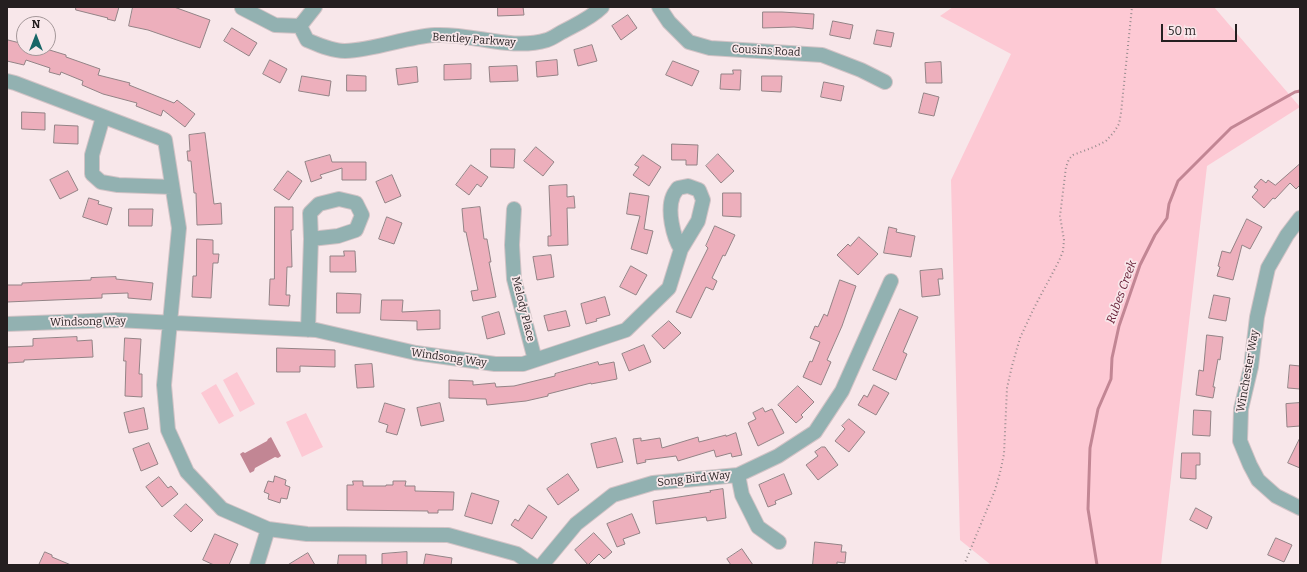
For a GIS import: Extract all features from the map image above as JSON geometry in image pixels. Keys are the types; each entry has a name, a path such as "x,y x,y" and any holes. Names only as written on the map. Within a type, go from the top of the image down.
{"street":[{"path":"242,8 275,25 300,26 315,7"},
{"name":"Bentley Parkway","path":"300,26 307,40 324,47 344,51 366,49 436,36 469,38 516,44 548,40 593,15 602,7"},
{"name":"Cousins Road","path":"659,7 669,22 689,42 710,48 822,55 885,82"},
{"path":"7,81 165,140 179,228 164,385 168,430 187,472 222,509 268,529 307,534 448,535 517,554 532,565"},
{"path":"103,117 92,155 92,174 101,182 112,184 172,187"},
{"name":"Melody Place","path":"514,209 512,245 514,279 535,360"},
{"name":"Winchester Way","path":"1300,218 1287,235 1268,268 1257,317 1251,367 1241,409 1240,441 1258,480 1276,496 1300,508"},
{"path":"308,330 311,239"},
{"name":"Windsong Way","path":"7,324 116,320 169,324 316,330 416,354 495,364 523,364 626,330 669,288 681,250"},
{"name":"Song Bird Way","path":"542,565 576,524 613,495 653,483 738,475 778,456 815,432 842,391 891,281"},
{"path":"738,475 742,495 758,527 779,542"},
{"path":"257,565 268,529"}],"path":[{"path":"964,565 996,490 1000,474 1004,454 1008,388 1012,366 1020,338 1063,251 1064,240 1060,216 1066,167 1069,159 1073,155 1106,141 1119,124 1132,7"}],"shaded area":[{"path":"953,7 1214,7 1300,107 1207,166 1161,565 991,565 960,540 951,180 1011,54 940,16"},
{"path":"237,372 255,404 240,412 223,380"},
{"path":"216,384 234,416 219,424 201,393"},
{"path":"306,413 323,447 302,457 286,422"},
{"path":"271,437 281,456 278,458 275,457 255,468 254,471 250,473 240,454 243,452 245,453 267,441"}],"building":[{"path":"76,7 119,7 115,21 76,10"},
{"path":"133,7 174,7 210,20 200,48 148,30 129,26"},
{"path":"498,7 523,7 524,15 498,16"},
{"path":"763,12 814,14 813,29 794,27 763,28"},
{"path":"628,15 637,28 621,40 612,26"},
{"path":"833,21 853,25 850,39 830,35"},
{"path":"232,28 257,43 249,56 224,41"},
{"path":"877,30 894,33 891,47 874,44"},
{"path":"8,40 16,42 16,56 56,56 56,52 66,55 66,57 100,69 98,75 130,83 129,85 174,103 177,100 195,114 185,127 163,110 161,116 136,106 137,103 103,94 82,85 83,81 61,72 60,75 49,72 50,68 26,60 24,65 7,61"},
{"path":"592,45 597,61 578,66 574,50"},
{"path":"270,60 287,69 280,83 263,74"},
{"path":"557,60 558,75 537,77 536,62"},
{"path":"673,61 699,71 692,86 666,75"},
{"path":"941,62 942,83 926,83 925,63"},
{"path":"471,64 471,79 444,80 444,65"},
{"path":"517,66 518,81 490,82 489,67"},
{"path":"417,67 418,82 398,85 396,69"},
{"path":"733,70 741,70 740,90 720,89 721,74 733,74"},
{"path":"347,75 366,76 366,91 347,91"},
{"path":"302,76 331,81 329,96 299,91"},
{"path":"762,76 782,76 781,92 762,91"},
{"path":"824,82 844,86 841,101 821,97"},
{"path":"924,93 939,97 934,116 919,113"},
{"path":"22,112 45,113 45,130 22,129"},
{"path":"55,125 78,126 78,144 54,143"},
{"path":"205,133 214,204 221,203 222,224 197,225 196,193 194,193 191,161 188,161 187,151 190,151 189,135"},
{"path":"672,144 698,145 697,165 686,165 686,160 672,160"},
{"path":"536,147 554,162 543,176 524,161"},
{"path":"491,149 515,149 514,168 491,167"},
{"path":"718,154 734,171 721,183 706,166"},
{"path":"330,155 332,162 366,162 366,180 342,180 342,168 320,175 322,178 311,182 305,162"},
{"path":"643,155 661,167 649,186 633,175 639,167 635,165"},
{"path":"1300,164 1300,185 1296,189 1290,183 1264,208 1252,197 1258,190 1254,187 1261,179 1266,183 1268,180 1275,185"},
{"path":"471,165 488,177 481,187 477,184 469,195 456,185"},
{"path":"68,171 78,190 60,199 50,180"},
{"path":"288,171 302,181 289,200 274,190"},
{"path":"392,175 401,196 385,203 376,182"},
{"path":"567,185 567,197 574,196 575,208 567,208 568,245 548,246 548,236 551,236 549,186"},
{"path":"630,193 649,196 644,229 653,231 647,254 631,249 640,216 627,214"},
{"path":"723,193 741,193 741,217 723,216"},
{"path":"89,198 99,201 98,204 112,208 107,225 83,217"},
{"path":"275,207 293,207 293,230 291,230 292,267 287,267 286,295 290,295 289,306 269,305 270,279 274,279"},
{"path":"480,207 484,239 487,239 491,262 489,262 496,297 473,301 471,291 478,290 466,232 464,232 462,209"},
{"path":"129,209 153,209 152,226 129,226"},
{"path":"387,217 402,223 394,244 379,239"},
{"path":"1247,219 1262,227 1250,249 1242,245 1233,280 1217,276 1222,251 1230,253"},
{"path":"715,226 735,235 712,278 717,281 713,290 706,287 691,318 676,312 708,248 706,246"},
{"path":"889,227 897,229 896,232 915,236 911,257 884,253"},
{"path":"859,237 878,254 858,275 837,255 848,244 850,246"},
{"path":"197,239 213,240 213,254 219,254 218,263 213,263 211,298 192,297 193,276 196,276"},
{"path":"344,251 355,251 356,272 330,272 330,256 344,256"},
{"path":"551,255 554,277 537,280 533,257"},
{"path":"631,266 647,275 636,295 620,287"},
{"path":"942,269 943,279 938,279 940,295 922,297 920,271"},
{"path":"116,277 116,279 153,283 151,300 128,298 128,293 102,294 102,298 7,302 7,285"},
{"path":"840,280 856,286 842,326 827,360 831,362 821,385 803,377 810,361 812,362 820,342 810,338 815,326 818,327 824,314 827,316"},
{"path":"337,293 361,294 360,313 337,313"},
{"path":"1214,295 1230,298 1226,321 1209,318"},
{"path":"605,297 610,315 586,324 581,304"},
{"path":"382,300 403,300 402,312 440,310 440,329 417,330 417,321 381,320"},
{"path":"900,309 918,317 903,352 907,354 896,380 873,370"},
{"path":"566,311 570,326 548,331 544,316"},
{"path":"499,312 505,334 487,339 482,317"},
{"path":"669,321 681,333 664,349 652,336"},
{"path":"1207,335 1223,337 1220,360 1218,359 1213,387 1215,387 1213,398 1196,395 1199,370 1203,371"},
{"path":"77,337 77,341 92,340 93,357 24,360 24,362 7,363 7,347 33,346 33,339"},
{"path":"125,338 141,339 139,374 142,374 142,397 125,396"},
{"path":"644,345 651,362 629,371 622,354"},
{"path":"277,348 335,350 335,367 300,366 300,372 277,372"},
{"path":"598,362 599,365 614,362 617,379 591,383 526,401 487,405 486,399 449,398 449,380 473,381 473,385 495,383 496,387 514,386 555,376 555,374"},
{"path":"372,364 374,387 357,388 355,365"},
{"path":"1290,365 1300,366 1300,389 1288,388"},
{"path":"874,385 889,393 876,415 858,405 864,395 867,397"},
{"path":"798,386 814,402 801,415 803,417 796,423 778,405"},
{"path":"385,403 405,409 397,435 386,432 388,425 379,422"},
{"path":"440,403 444,421 421,426 417,408"},
{"path":"1300,403 1300,426 1287,427 1286,404"},
{"path":"144,408 148,429 129,433 124,413"},
{"path":"763,408 765,412 772,409 784,433 758,446 748,423 756,419 753,413"},
{"path":"1194,410 1211,411 1210,436 1193,435"},
{"path":"849,419 865,432 849,452 835,441 845,429 842,426"},
{"path":"736,433 742,455 732,457 731,453 716,457 714,450 678,461 676,456 645,460 646,462 637,464 633,439 641,438 641,441 660,438 662,448 698,437 699,442"},
{"path":"616,438 623,462 597,468 591,444"},
{"path":"1300,438 1300,468 1288,463"},
{"path":"149,443 158,464 141,471 133,449"},
{"path":"822,447 825,447 838,465 818,480 806,465 818,456 815,452"},
{"path":"1182,453 1200,453 1200,465 1196,465 1196,479 1181,478"},
{"path":"568,474 579,490 558,505 547,489"},
{"path":"784,474 792,494 775,501 776,504 768,507 759,485"},
{"path":"275,476 286,480 285,485 290,487 287,499 281,498 280,503 268,499 269,494 264,492 268,481 273,482"},
{"path":"159,477 168,488 171,486 178,494 162,507 146,487"},
{"path":"353,481 363,481 363,486 386,486 393,485 393,481 406,481 405,486 415,486 415,491 454,492 453,510 438,510 438,513 428,513 428,511 347,510 347,485 353,485"},
{"path":"723,489 726,518 707,521 706,517 656,524 653,501"},
{"path":"472,493 499,501 492,524 465,516"},
{"path":"186,504 203,520 191,532 174,516"},
{"path":"529,505 547,517 532,539 511,525 515,519 518,521"},
{"path":"1196,508 1212,517 1207,529 1190,520"},
{"path":"632,514 640,533 623,539 625,544 617,547 607,524"},
{"path":"594,533 612,552 604,559 599,554 588,565 575,550"},
{"path":"215,534 238,544 229,565 214,565 203,560"},
{"path":"1276,538 1292,545 1284,562 1268,555"},
{"path":"815,542 842,545 841,552 846,552 845,563 837,562 837,565 813,565"},
{"path":"742,549 753,565 731,565 727,559"},
{"path":"45,552 52,555 52,557 71,565 39,565"},
{"path":"407,552 407,565 382,565 382,554"},
{"path":"308,553 315,565 288,565"},
{"path":"426,554 452,558 451,565 424,565"},
{"path":"339,555 366,555 366,565 338,565"}],"waterway":[{"name":"Rubes Creek","path":"1097,565 1088,509 1090,448 1098,409 1111,379 1112,358 1119,326 1140,265 1155,235 1167,218 1169,204 1178,181 1231,128 1295,92 1300,91"}]}
